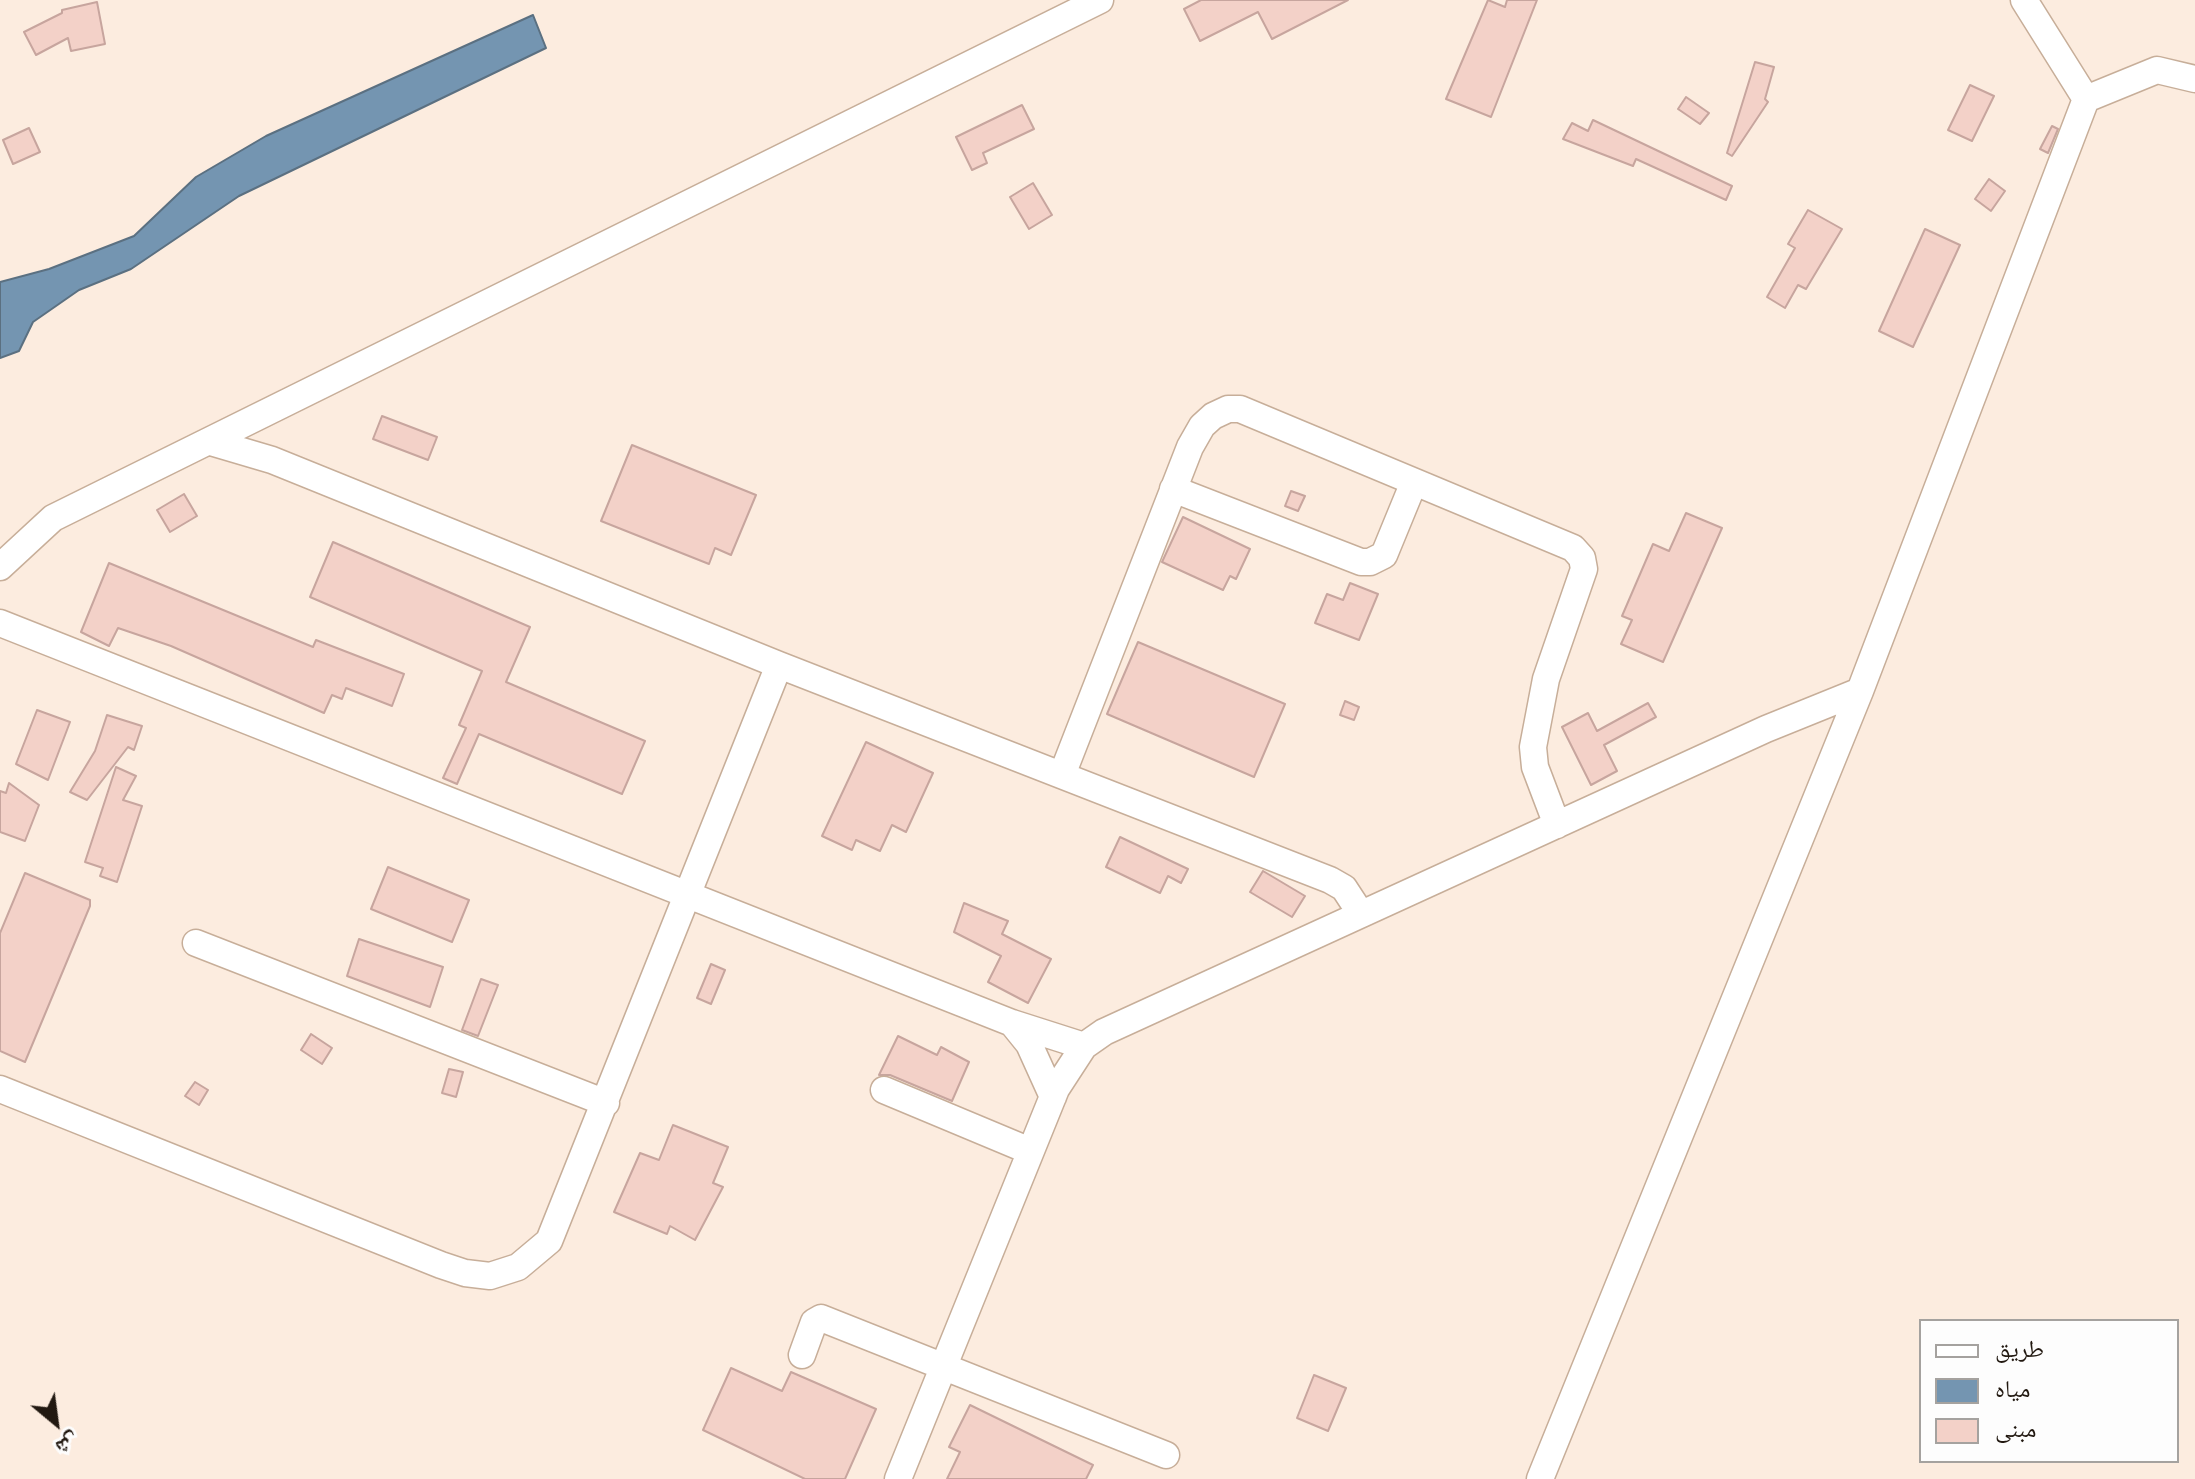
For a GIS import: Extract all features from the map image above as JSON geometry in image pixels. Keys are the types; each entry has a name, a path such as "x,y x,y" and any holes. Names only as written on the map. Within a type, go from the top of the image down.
{"lane":[{"path":"0,567 53,518 1100,0"},
{"path":"2024,0 2086,99"},
{"path":"1540,1479 1860,691 2086,99 2157,70 2195,79"},
{"path":"1062,775 1173,489 1202,426 1228,409 1240,409 1573,548 1582,558 1584,569 1546,679 1533,747 1535,767 1557,825"},
{"path":"272,460 264,446 264,433 274,411"},
{"path":"211,442 272,460 779,665 1330,880 1344,888 1361,914"},
{"path":"1173,489 1361,562 1370,562 1384,555 1414,482"},
{"path":"0,623 1012,1023 1084,1046"},
{"path":"0,1089 441,1265 465,1273 490,1276 518,1267 549,1241 779,665"},
{"path":"898,1479 1053,1097 1069,1065 1084,1046 1104,1032 1361,914 1766,729 1860,691"},
{"path":"196,943 606,1103"},
{"path":"1012,1023 1029,1044 1053,1097"},
{"path":"884,1090 1030,1151"},
{"path":"802,1355 814,1322 821,1318 1166,1455"}],"water":[{"path":"533,15 546,48 239,196 131,269 79,290 33,322 19,351 0,358 0,282 49,269 134,236 196,177 266,136"}],"building":[{"path":"1201,0 1348,0 1272,39 1258,12 1200,41 1184,9"},
{"path":"1488,0 1505,7 1507,0 1537,0 1491,117 1446,99"},
{"path":"97,2 105,44 71,51 68,38 36,55 24,32 62,13 62,10"},
{"path":"1755,62 1774,67 1765,99 1768,102 1732,156 1727,153"},
{"path":"1970,85 1994,96 1972,141 1948,130"},
{"path":"1686,97 1709,113 1700,124 1678,109"},
{"path":"1022,105 1034,129 983,153 987,163 972,170 956,137"},
{"path":"1593,120 1732,186 1726,200 1636,159 1633,166 1563,139 1572,123 1588,131"},
{"path":"2052,126 2058,129 2048,153 2040,149"},
{"path":"29,128 40,152 13,164 3,140"},
{"path":"1989,179 2005,191 1991,211 1975,199"},
{"path":"1033,183 1052,215 1029,229 1010,197"},
{"path":"1808,210 1842,229 1806,289 1798,285 1785,308 1767,297 1795,248 1788,244"},
{"path":"1925,229 1960,245 1913,347 1879,331"},
{"path":"382,416 437,437 428,460 373,439"},
{"path":"632,445 756,495 731,555 715,548 709,564 601,521"},
{"path":"1291,491 1305,496 1298,511 1285,506"},
{"path":"184,494 197,516 170,532 157,510"},
{"path":"1686,513 1722,528 1663,662 1621,644 1632,620 1622,616 1653,544 1669,551"},
{"path":"1183,517 1250,549 1236,579 1230,576 1223,590 1162,562"},
{"path":"333,542 530,627 506,682 645,741 622,794 479,734 457,784 443,778 466,728 459,725 482,671 310,597"},
{"path":"109,563 313,647 316,640 404,674 392,706 346,688 342,699 332,695 324,713 171,646 118,628 109,646 81,632"},
{"path":"1350,583 1378,594 1359,640 1315,623 1327,594 1343,600"},
{"path":"1138,642 1285,704 1254,777 1107,714"},
{"path":"1345,701 1359,707 1354,720 1340,715"},
{"path":"1648,703 1656,717 1604,745 1617,771 1591,785 1562,727 1588,713 1597,731"},
{"path":"37,710 70,722 48,780 16,764"},
{"path":"107,715 142,726 134,750 128,747 87,800 70,792 95,751"},
{"path":"866,742 933,773 906,832 892,825 880,851 856,840 852,850 822,836"},
{"path":"116,767 136,776 123,800 142,806 117,882 100,876 103,868 85,862"},
{"path":"9,783 39,805 25,841 0,832 0,791 6,793"},
{"path":"1120,837 1188,869 1181,883 1168,876 1160,893 1106,867"},
{"path":"388,867 469,900 452,942 371,909"},
{"path":"1263,871 1305,896 1292,917 1250,892"},
{"path":"25,873 90,900 90,906 25,1062 0,1051 0,933"},
{"path":"964,903 1008,921 1002,934 1051,959 1028,1003 988,982 1001,956 954,932"},
{"path":"359,939 443,967 430,1007 347,976"},
{"path":"711,964 725,970 711,1004 697,998"},
{"path":"481,979 498,985 478,1036 462,1030"},
{"path":"311,1034 332,1048 322,1064 301,1050"},
{"path":"898,1036 937,1055 941,1047 969,1062 952,1101 890,1075 879,1075"},
{"path":"449,1069 463,1072 456,1097 442,1093"},
{"path":"195,1082 208,1090 199,1105 185,1096"},
{"path":"673,1125 728,1147 713,1183 723,1187 695,1240 670,1226 667,1234 614,1212 640,1153 659,1160"},
{"path":"731,1368 782,1391 791,1372 876,1409 845,1479 805,1479 703,1430"},
{"path":"1314,1375 1346,1388 1328,1431 1297,1418"},
{"path":"970,1405 1093,1465 1086,1479 947,1479 960,1452 949,1447"}]}
